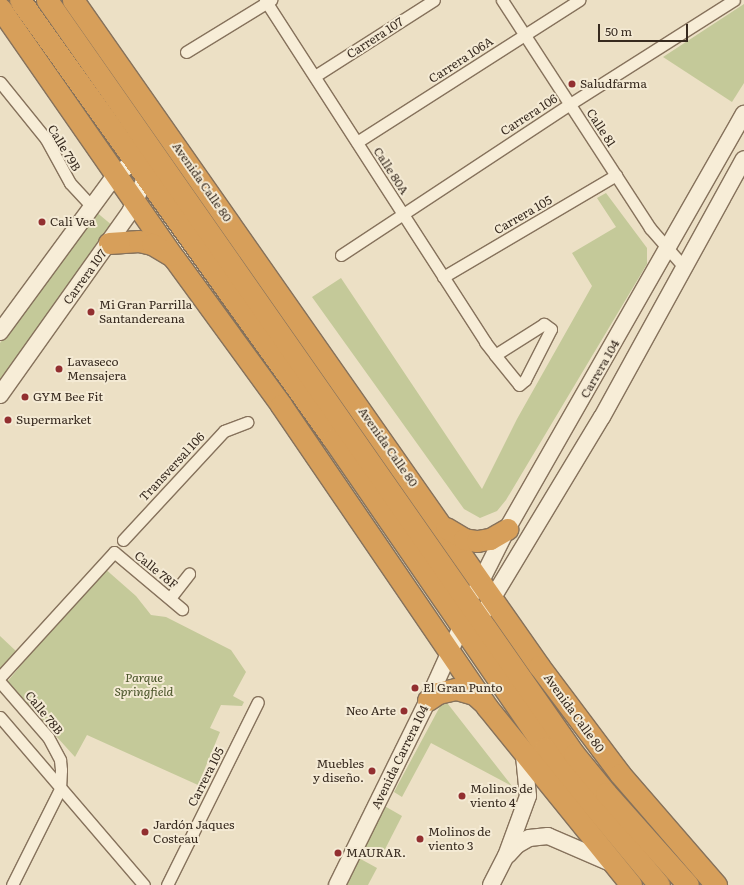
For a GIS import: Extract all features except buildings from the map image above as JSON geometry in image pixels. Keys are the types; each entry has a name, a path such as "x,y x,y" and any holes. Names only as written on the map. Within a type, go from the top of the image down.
{"highway":[{"path":"20,0 146,179 320,421 463,631 545,748 659,885"},
{"name":"Avenida Calle 80","path":"48,0 574,754 606,793 688,885"},
{"name":"Avenida Calle 80","path":"73,0 443,525 539,666 620,774 716,885"},
{"path":"3,8 174,258 281,405 487,707 524,756 631,885"},
{"path":"109,243 139,241 152,244 174,258"},
{"path":"281,405 320,421"},
{"path":"443,525 464,539 477,541 490,539 507,529"},
{"path":"428,700 438,693 456,689 474,694 487,707"}],"street":[{"name":"Carrera 107","path":"315,76 434,0"},
{"name":"Calle 81","path":"502,0 616,175 667,249 684,267"},
{"name":"Carrera 106A","path":"357,142 579,0"},
{"name":"Carrera 106","path":"341,255 570,104 734,0"},
{"path":"186,52 268,1"},
{"name":"Calle 80A","path":"268,1 443,277 495,355 520,385 525,380 551,329 544,324 495,355"},
{"name":"Calle 79B","path":"0,82 46,139 70,183 92,207"},
{"name":"Carrera 104","path":"451,653 475,610 481,580 507,529 744,114"},
{"name":"Carrera 107","path":"0,394 109,243 136,203 146,179 154,151 157,118"},
{"path":"0,332 116,174 134,161 154,151"},
{"name":"Carrera 104","path":"475,610 494,599 602,417 744,159"},
{"name":"Carrera 105","path":"443,277 616,175"},
{"name":"Transversal 106","path":"123,540 224,431 248,422"},
{"name":"Calle 78F","path":"0,677 114,552 182,609"},
{"path":"170,598 190,574"},
{"name":"Avenida Carrera 104","path":"337,885 451,653"},
{"name":"Calle 78B","path":"0,682 55,748 61,770 60,789"},
{"name":"Carrera 105","path":"167,885 258,702"},
{"path":"0,717 60,789 144,885"},
{"path":"491,885 506,856 528,796 524,756"},
{"path":"12,885 60,789"},
{"path":"506,856 517,845 529,838 548,836 613,864"}],"green space":[{"path":"744,4 744,83 732,102 663,57"},
{"path":"606,193 647,248 647,264 506,500 497,511 480,518 464,509 312,297 341,278 482,489 517,419 592,286 572,253 616,227 597,198"},
{"path":"95,211 113,226 0,382 0,343"},
{"name":"Parque Springfield","path":"103,567 136,596 151,615 166,617 231,650 246,672 233,696 244,702 242,706 221,705 210,728 220,732 198,785 87,735 75,757 7,682"},
{"path":"0,636 17,652 0,669"},
{"path":"444,699 512,786 431,743 402,797 394,792"},
{"path":"381,804 402,816 380,859 359,848"},
{"path":"357,857 377,868 368,885 342,885"}],"place":[{"name":"Saludfarma","path":"572,84"},
{"name":"Cali Vea","path":"42,222"},
{"name":"Mi Gran Parrilla Santandereana","path":"91,312"},
{"name":"Lavaseco Mensajera","path":"59,369"},
{"name":"GYM Bee Fit","path":"25,397"},
{"name":"Supermarket","path":"8,420"},
{"name":"El Gran Punto","path":"415,688"},
{"name":"Neo Arte","path":"404,711"},
{"name":"Muebles y diseño.","path":"372,771"},
{"name":"Molinos de viento 4","path":"462,796"},
{"name":"Jardón Jaques Costeau","path":"145,832"},
{"name":"Molinos de viento 3","path":"420,839"},
{"name":"MAURAR.","path":"338,853"}]}
